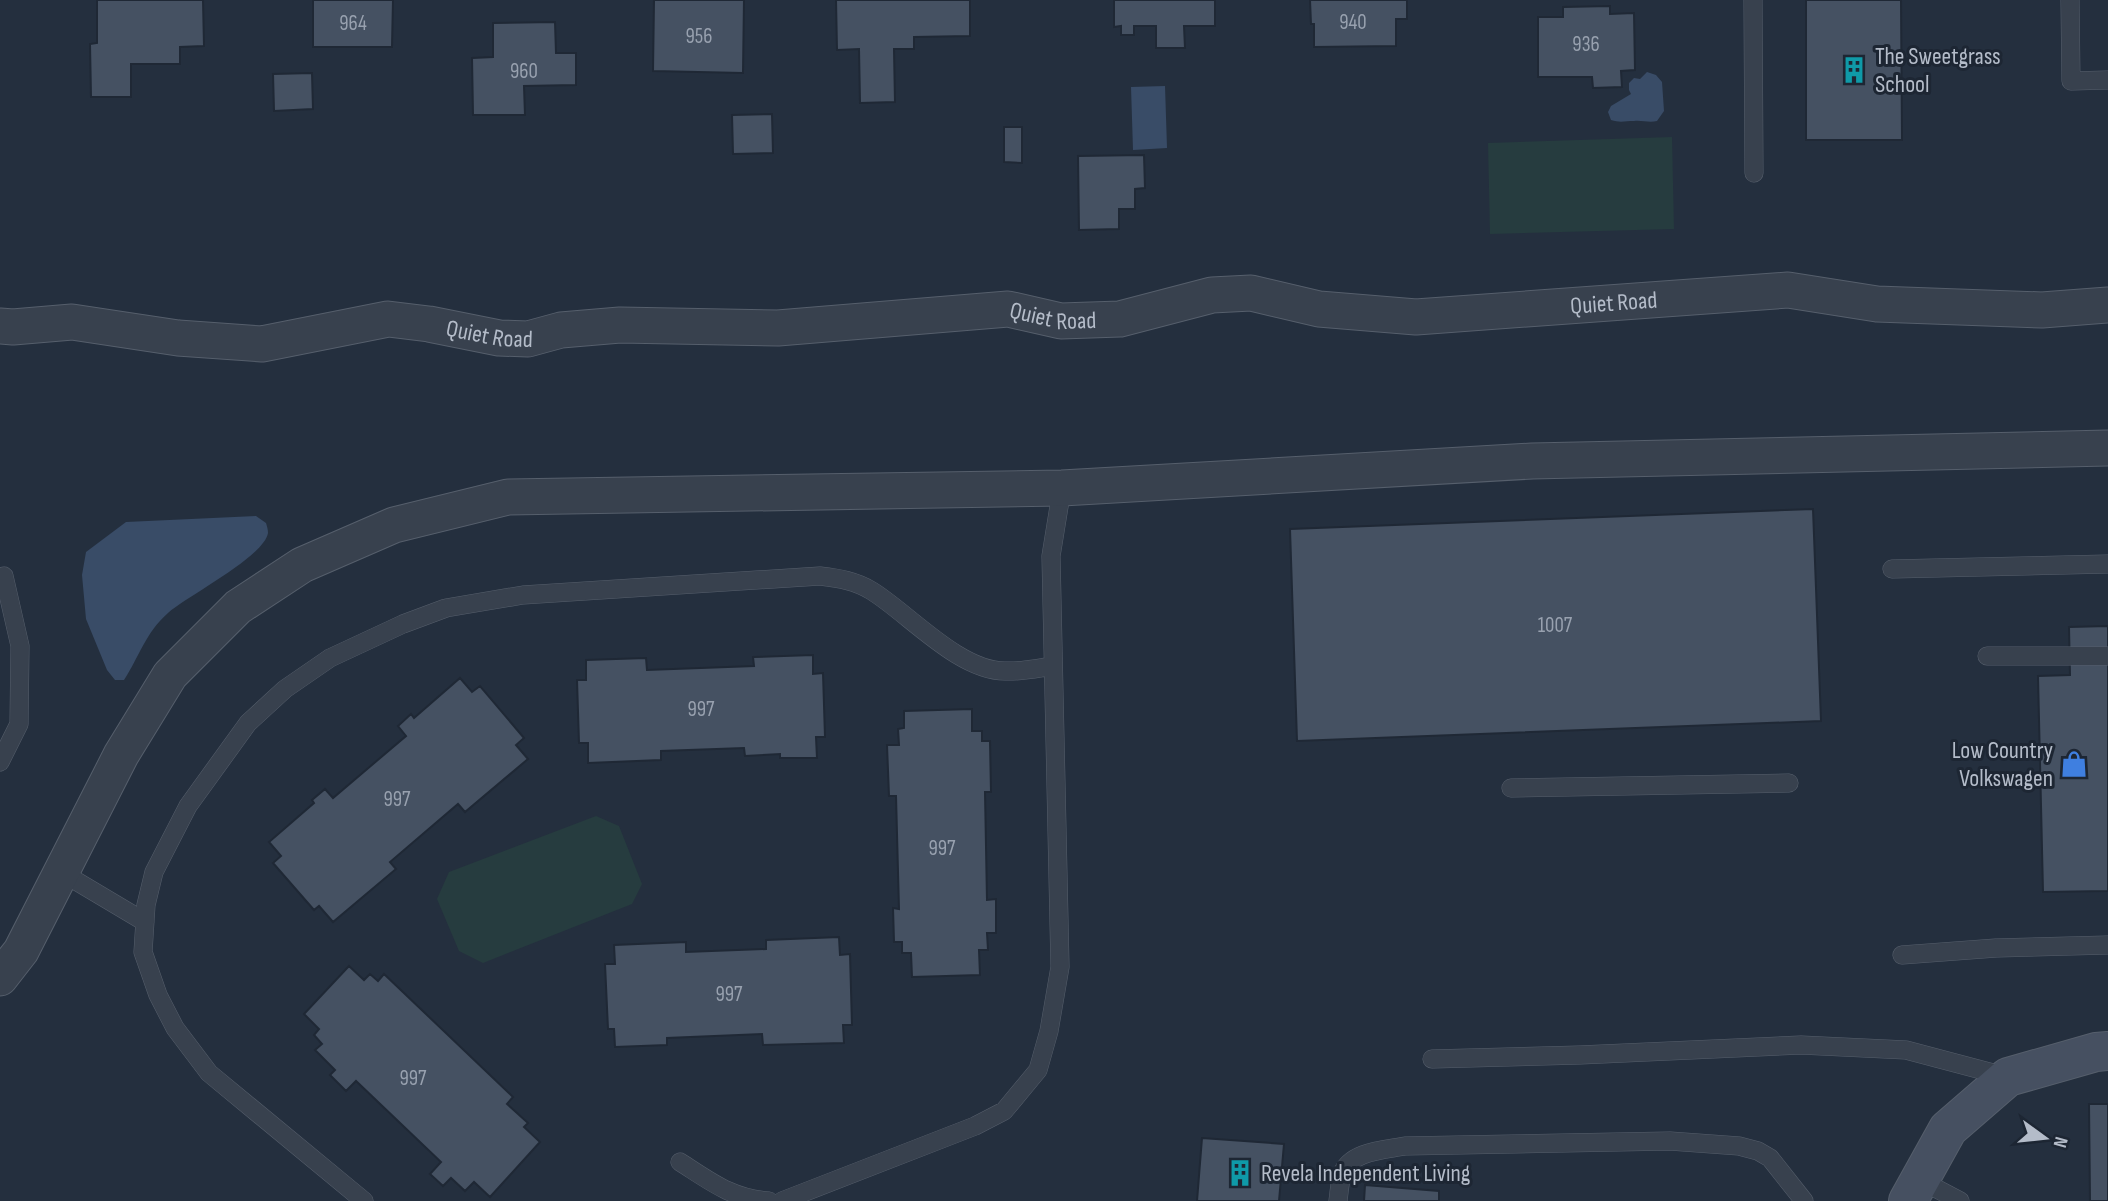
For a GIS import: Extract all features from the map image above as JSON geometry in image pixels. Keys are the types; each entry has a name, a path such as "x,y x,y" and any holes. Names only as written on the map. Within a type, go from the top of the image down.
{"street":[{"name":"Quiet Road","path":"0,326 72,322 178,338 262,344 388,319 499,338 528,339 561,330 620,325 778,328 1008,309 1061,321 1120,319 1212,295 1251,293 1319,309 1416,317 1788,290 1891,304 2042,310 2108,305"},
{"path":"0,978 21,951 121,755 170,675 238,607 302,565 394,525 509,497 1062,488 1532,461 2108,448"},
{"path":"1914,1190 1948,1129 2008,1077 2108,1051"}],"lane":[{"path":"1753,0 1754,173"},
{"path":"2070,0 2071,81 2108,80"},
{"path":"782,1201 995,1116 1004,1111 1038,1070 1049,1031 1060,967 1051,556 1062,488"},
{"path":"1892,569 2108,564"},
{"path":"0,762 19,724 20,646 4,576"},
{"path":"363,1201 209,1073 175,1028 158,995 143,952 146,905 155,872 183,816 248,723 285,690 330,657 446,608 523,595 820,576 845,579 870,590 974,664 1003,672 1054,666"},
{"path":"1987,656 2108,656"},
{"path":"1511,788 1789,783"},
{"path":"61,872 145,922"},
{"path":"1902,955 1996,948 2108,945"},
{"path":"1432,1059 1811,1045 1906,1050 2008,1077"},
{"path":"1338,1201 1343,1171 1353,1159 1377,1151 1405,1146 1670,1141 1739,1146 1758,1151 1770,1158 1804,1201"},
{"path":"680,1162 723,1190 750,1200 769,1201"},
{"path":"1914,1190 1960,1201"}],"green space":[{"path":"1672,137 1674,229 1490,234 1488,143"},
{"path":"596,816 619,826 642,884 632,904 483,963 459,951 437,899 449,872"}],"water":[{"path":"1647,72 1656,75 1662,82 1664,111 1657,121 1611,120 1608,112 1611,106 1631,94 1629,83 1634,78 1640,79"},
{"path":"1165,86 1167,148 1133,150 1131,87"},
{"path":"256,516 267,525 268,533 263,543 240,564 160,620 124,680 115,680 107,670 86,619 82,575 86,552 126,522"}],"building":[{"path":"97,0 203,0 204,46 180,47 180,64 131,64 131,97 91,97 90,44 97,43"},
{"path":"313,0 393,0 392,47 313,47"},
{"path":"654,0 744,0 743,73 653,71"},
{"path":"836,0 970,0 970,36 914,37 914,49 894,49 895,102 860,103 859,49 837,50"},
{"path":"1114,0 1215,0 1215,26 1184,26 1185,48 1156,48 1156,26 1134,26 1134,35 1121,35 1121,26 1114,27"},
{"path":"1310,0 1407,0 1407,19 1396,19 1396,46 1314,47"},
{"name":"The Sweetgrass School","path":"1806,0 1901,0 1902,140 1806,140"},
{"path":"1610,6 1610,14 1634,13 1635,70 1621,71 1622,87 1593,88 1592,77 1538,77 1538,17 1563,17 1563,7"},
{"path":"555,22 556,53 576,53 576,85 524,86 525,115 473,115 472,58 493,57 493,23"},
{"path":"312,73 313,109 274,111 273,74"},
{"path":"772,114 773,153 733,154 732,115"},
{"path":"1004,127 1022,127 1022,163 1004,162"},
{"path":"1144,155 1145,188 1135,189 1135,209 1119,209 1119,229 1079,230 1078,156"},
{"path":"1813,509 1821,721 1297,741 1290,529"},
{"name":"Low Country Volkswagen","path":"2108,626 2108,891 2043,892 2038,676 2070,675 2069,627"},
{"path":"813,655 813,674 823,673 825,737 816,737 817,758 780,758 780,754 745,756 744,748 661,751 661,760 588,763 588,743 579,743 577,680 586,680 586,660 646,658 647,670 754,666 753,657"},
{"path":"460,678 472,692 480,686 524,738 516,745 528,759 465,812 458,804 390,862 396,869 333,922 319,906 314,910 273,863 281,856 269,842 314,803 312,800 325,789 333,798 406,736 398,726 411,714 414,718"},
{"path":"972,709 972,731 982,731 982,741 990,741 991,792 985,792 987,900 996,899 996,933 987,933 988,950 979,950 980,975 912,977 911,953 902,953 902,942 894,942 893,908 899,909 896,796 889,796 887,745 899,745 898,729 904,728 904,711"},
{"path":"839,937 840,955 850,954 852,1025 843,1025 844,1043 763,1045 762,1034 667,1038 667,1045 615,1047 614,1029 608,1029 605,964 615,964 614,945 686,942 686,952 766,949 766,940"},
{"path":"349,966 364,980 370,974 378,981 384,974 513,1097 507,1104 528,1123 524,1127 540,1142 490,1197 474,1182 465,1191 451,1178 443,1186 430,1174 441,1162 356,1081 346,1091 330,1075 335,1070 315,1050 322,1044 314,1035 319,1029 304,1014"},
{"path":"2089,1104 2108,1104 2108,1201 2090,1201"},
{"name":"Revela Independent Living","path":"1202,1138 1284,1144 1279,1201 1197,1201"},
{"path":"1365,1185 1439,1191 1439,1201 1364,1201"}],"place":[{"name":"The Sweetgrass School","path":"1854,70"},
{"name":"Low Country Volkswagen","path":"2074,764"},
{"name":"Revela Independent Living","path":"1240,1173"}]}
